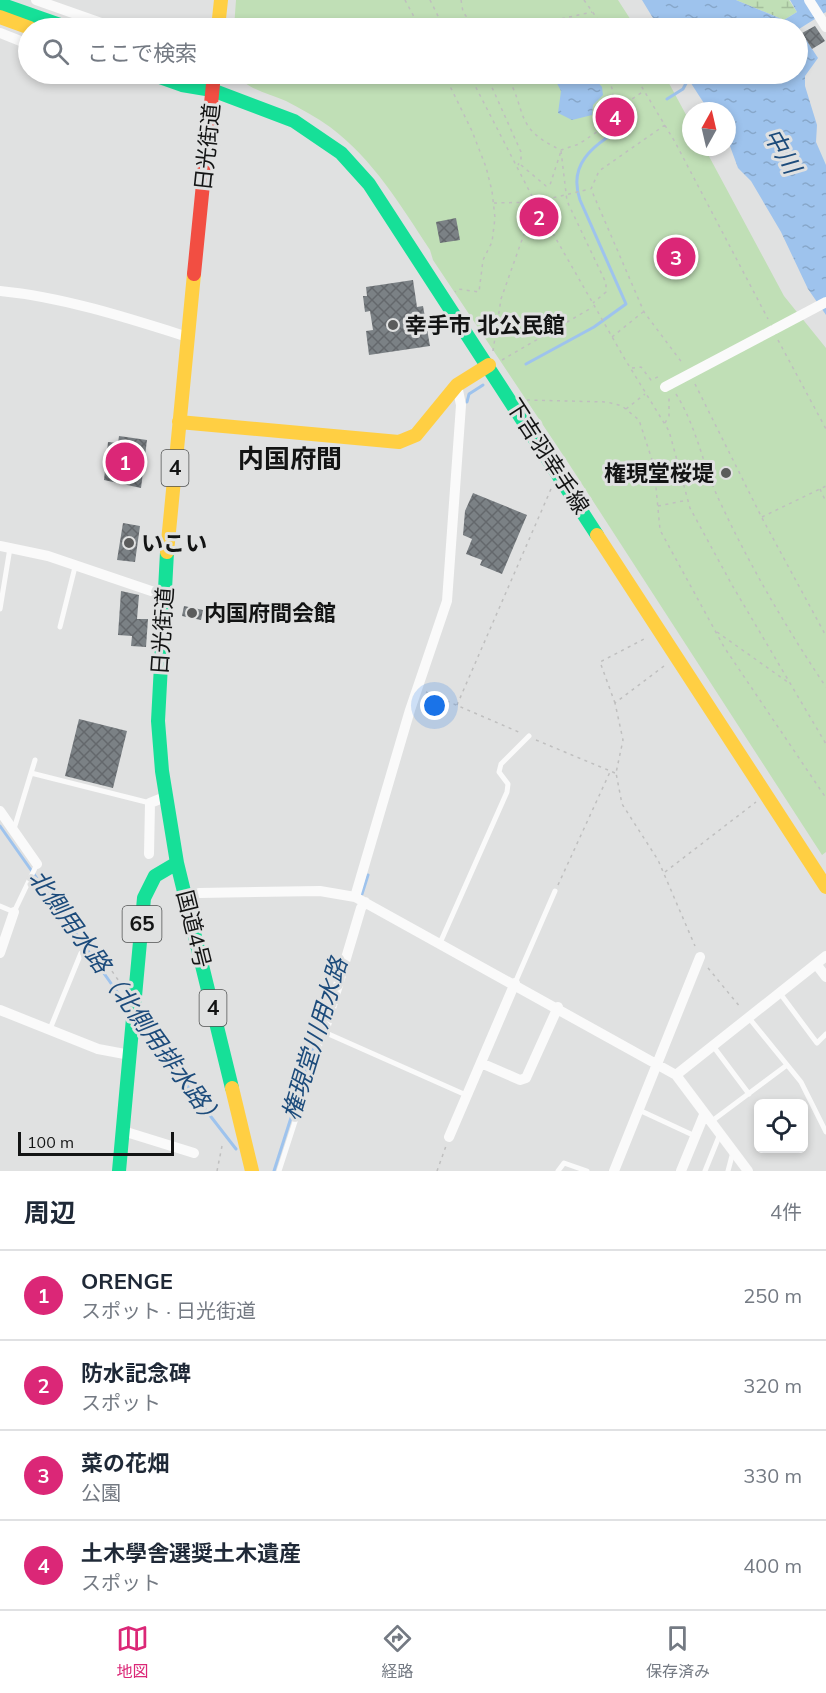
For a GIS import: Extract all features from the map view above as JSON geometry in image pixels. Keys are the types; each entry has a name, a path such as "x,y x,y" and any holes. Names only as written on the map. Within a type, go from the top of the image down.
{"main road":[{"path":"219,18 221,0"},
{"path":"3,12 18,21"},
{"path":"3,12 28,18"},
{"path":"179,84 212,90"},
{"path":"203,84 212,90"},
{"name":"日光街道","path":"177,863 165,797 158,721 164,595 213,84"},
{"name":"下吉羽幸手線","path":"212,90 294,121 341,153 383,202 493,361 562,478 826,887"},
{"path":"179,422 399,442 416,435 457,385 493,361"},
{"name":"国道4号","path":"177,863 252,1171"},
{"name":"65","path":"119,1171 147,887 150,878 177,863"}],"street":[{"path":"36,0 87,18"},
{"path":"809,0 826,27"},
{"path":"0,33 18,40"},
{"path":"0,291 20,293 109,314 188,337"},
{"path":"667,385 826,302"},
{"path":"324,1032 418,688 447,601 461,405 457,385"},
{"path":"5,547 48,556 75,567 164,595"},
{"path":"149,854 150,803 165,797"},
{"path":"0,810 36,866"},
{"path":"186,896 199,893 320,891 360,899 659,1063 676,1075 748,1171"},
{"path":"0,953 14,912"},
{"path":"676,1075 826,956"},
{"path":"614,1171 700,957"},
{"path":"816,964 826,977"},
{"path":"449,1137 515,983"},
{"path":"482,1063 520,1080 526,1078 558,1007"},
{"path":"0,1011 98,1049 129,1055"},
{"path":"681,1171 695,1136 707,1118"},
{"path":"123,1131 194,1153"}],"lane":[{"path":"0,609 5,547"},
{"path":"60,627 75,567"},
{"path":"440,943 507,792 508,784 499,772 501,764 529,736"},
{"path":"14,831 35,760"},
{"path":"31,773 150,803"},
{"path":"0,906 14,912 36,866"},
{"path":"515,983 555,891"},
{"path":"49,1030 81,953"},
{"path":"779,993 817,1043 826,1034"},
{"path":"748,1016 801,1082 826,1131"},
{"path":"279,1171 324,1032 467,1096"},
{"path":"712,1045 749,1094"},
{"path":"707,1118 749,1094 787,1065"},
{"path":"639,1110 695,1136"},
{"path":"705,1171 720,1134"},
{"path":"728,1171 734,1150"},
{"path":"558,1171 564,1163 587,1171"}],"path":[{"path":"405,0 415,18"},
{"path":"430,0 439,18"},
{"path":"461,0 467,18"},
{"path":"584,0 596,18"},
{"path":"565,18 592,12"},
{"path":"449,84 486,167 495,218 492,242 483,260 479,292 458,289 453,294"},
{"path":"474,84 519,165 535,202 669,431 688,500 732,585 826,744"},
{"path":"490,84 521,152 519,165"},
{"path":"510,84 525,124 537,137 561,150 579,144 604,127 620,107 645,91"},
{"path":"604,127 604,113 614,95 611,84"},
{"path":"640,84 706,198 826,429"},
{"path":"519,165 546,186 550,185 561,150"},
{"path":"561,150 567,193 606,283 606,292 593,303"},
{"path":"494,203 535,202 591,189"},
{"path":"493,361 501,299 535,202"},
{"path":"493,361 595,306"},
{"path":"612,337 644,312"},
{"path":"631,369 639,366 651,380 664,376 670,402 665,424"},
{"path":"667,385 697,433 703,460 720,504 779,615 826,687"},
{"path":"626,409 646,394"},
{"path":"523,400 607,402 626,409 639,420 654,466 660,530 716,632 826,798"},
{"path":"457,705 550,491 562,478"},
{"path":"762,518 826,486"},
{"path":"820,489 826,502"},
{"path":"657,506 688,500"},
{"path":"661,631 600,662 615,703 623,740 616,773 622,804 658,860 700,957 748,1016"},
{"path":"716,632 790,684"},
{"path":"615,703 677,656"},
{"path":"418,688 616,773"},
{"path":"555,891 610,771"},
{"path":"663,874 766,795"},
{"path":"44,874 123,988"},
{"path":"438,1171 449,1137"},
{"path":"218,1171 222,1146"}],"green space":[{"path":"236,0 618,0 630,18 235,18"},
{"path":"736,0 789,0 797,12 787,18 779,18"},
{"path":"246,84 669,84 682,107 682,156 709,156 784,296 826,348 826,852 822,855 385,184 360,154 330,127 286,101"}],"water":[{"path":"642,0 736,0 779,18 653,18"},
{"path":"790,0 826,0 826,12 808,23 808,18 787,18 797,12"},
{"path":"808,43 818,58 808,72"},
{"path":"557,84 599,84 603,95 593,105 592,115 572,120 558,113 561,91"},
{"name":"中川","path":"691,84 805,84 817,125 816,142 826,165 826,315 808,289 781,232 751,181 738,168 734,156 736,156 736,102 703,102"}],"building":[{"path":"815,26 825,41 812,49 808,43 808,30"},
{"path":"456,218 460,240 440,243 436,222"},
{"path":"413,280 417,307 423,306 430,346 369,355 366,331 373,330 370,311 365,312 363,296 367,296 366,287"},
{"path":"119,436 147,440 141,488 104,480 108,442 118,443"},
{"path":"473,493 527,515 502,574 480,565 482,560 466,554 472,539 463,535 465,511"},
{"name":"いこい","path":"123,523 140,526 135,562 117,560"},
{"path":"121,591 139,595 137,619 148,619 146,647 131,646 132,636 118,635"},
{"name":"内国府間会館","path":"184,606 203,610 201,620 182,616"},
{"path":"79,719 127,731 113,788 65,776"}],"waterway":[{"name":"権現堂川用水路","path":"667,99 683,89 686,84"},
{"name":"権現堂川用水路","path":"526,364 594,327 626,304 580,200 577,185 578,172 591,151 636,117"},
{"name":"権現堂川用水路","path":"467,402 469,394 483,385"},
{"name":"北側用水路（北側用排水路）","path":"0,826 127,1006"},
{"name":"権現堂川用水路","path":"362,894 368,875"},
{"name":"北側用水路（北側用排水路）","path":"139,1024 236,1149"},
{"name":"権現堂川用水路","path":"274,1171 320,1027"}],"traffic: fast":[{"path":"0,4 40,18"},
{"path":"179,84 212,90 294,121 341,153 369,184 597,535"},
{"path":"167,552 158,721 162,771 177,863 232,1088"},
{"path":"119,1171 144,898 155,876 177,863"}],"traffic: slow":[{"path":"219,18 221,0"},
{"path":"0,17 18,24"},
{"path":"167,552 194,274"},
{"path":"179,422 399,442 416,435 457,385 489,365"},
{"path":"597,535 826,887"},
{"path":"232,1088 252,1171"}],"traffic: jam":[{"path":"194,274 213,84"}],"place":[{"name":"土木學舎選奨土木遺産","path":"615,117"},
{"name":"防水記念碑","path":"539,217"},
{"name":"菜の花畑","path":"676,257"},
{"name":"幸手市 北公民館","path":"393,325"},
{"name":"ORENGE","path":"125,462"},
{"name":"権現堂桜堤","path":"726,473"},
{"name":"いこい","path":"129,543"},
{"name":"内国府間会館","path":"192,613"}],"district":[{"name":"内国府間","path":"290,459"}]}
